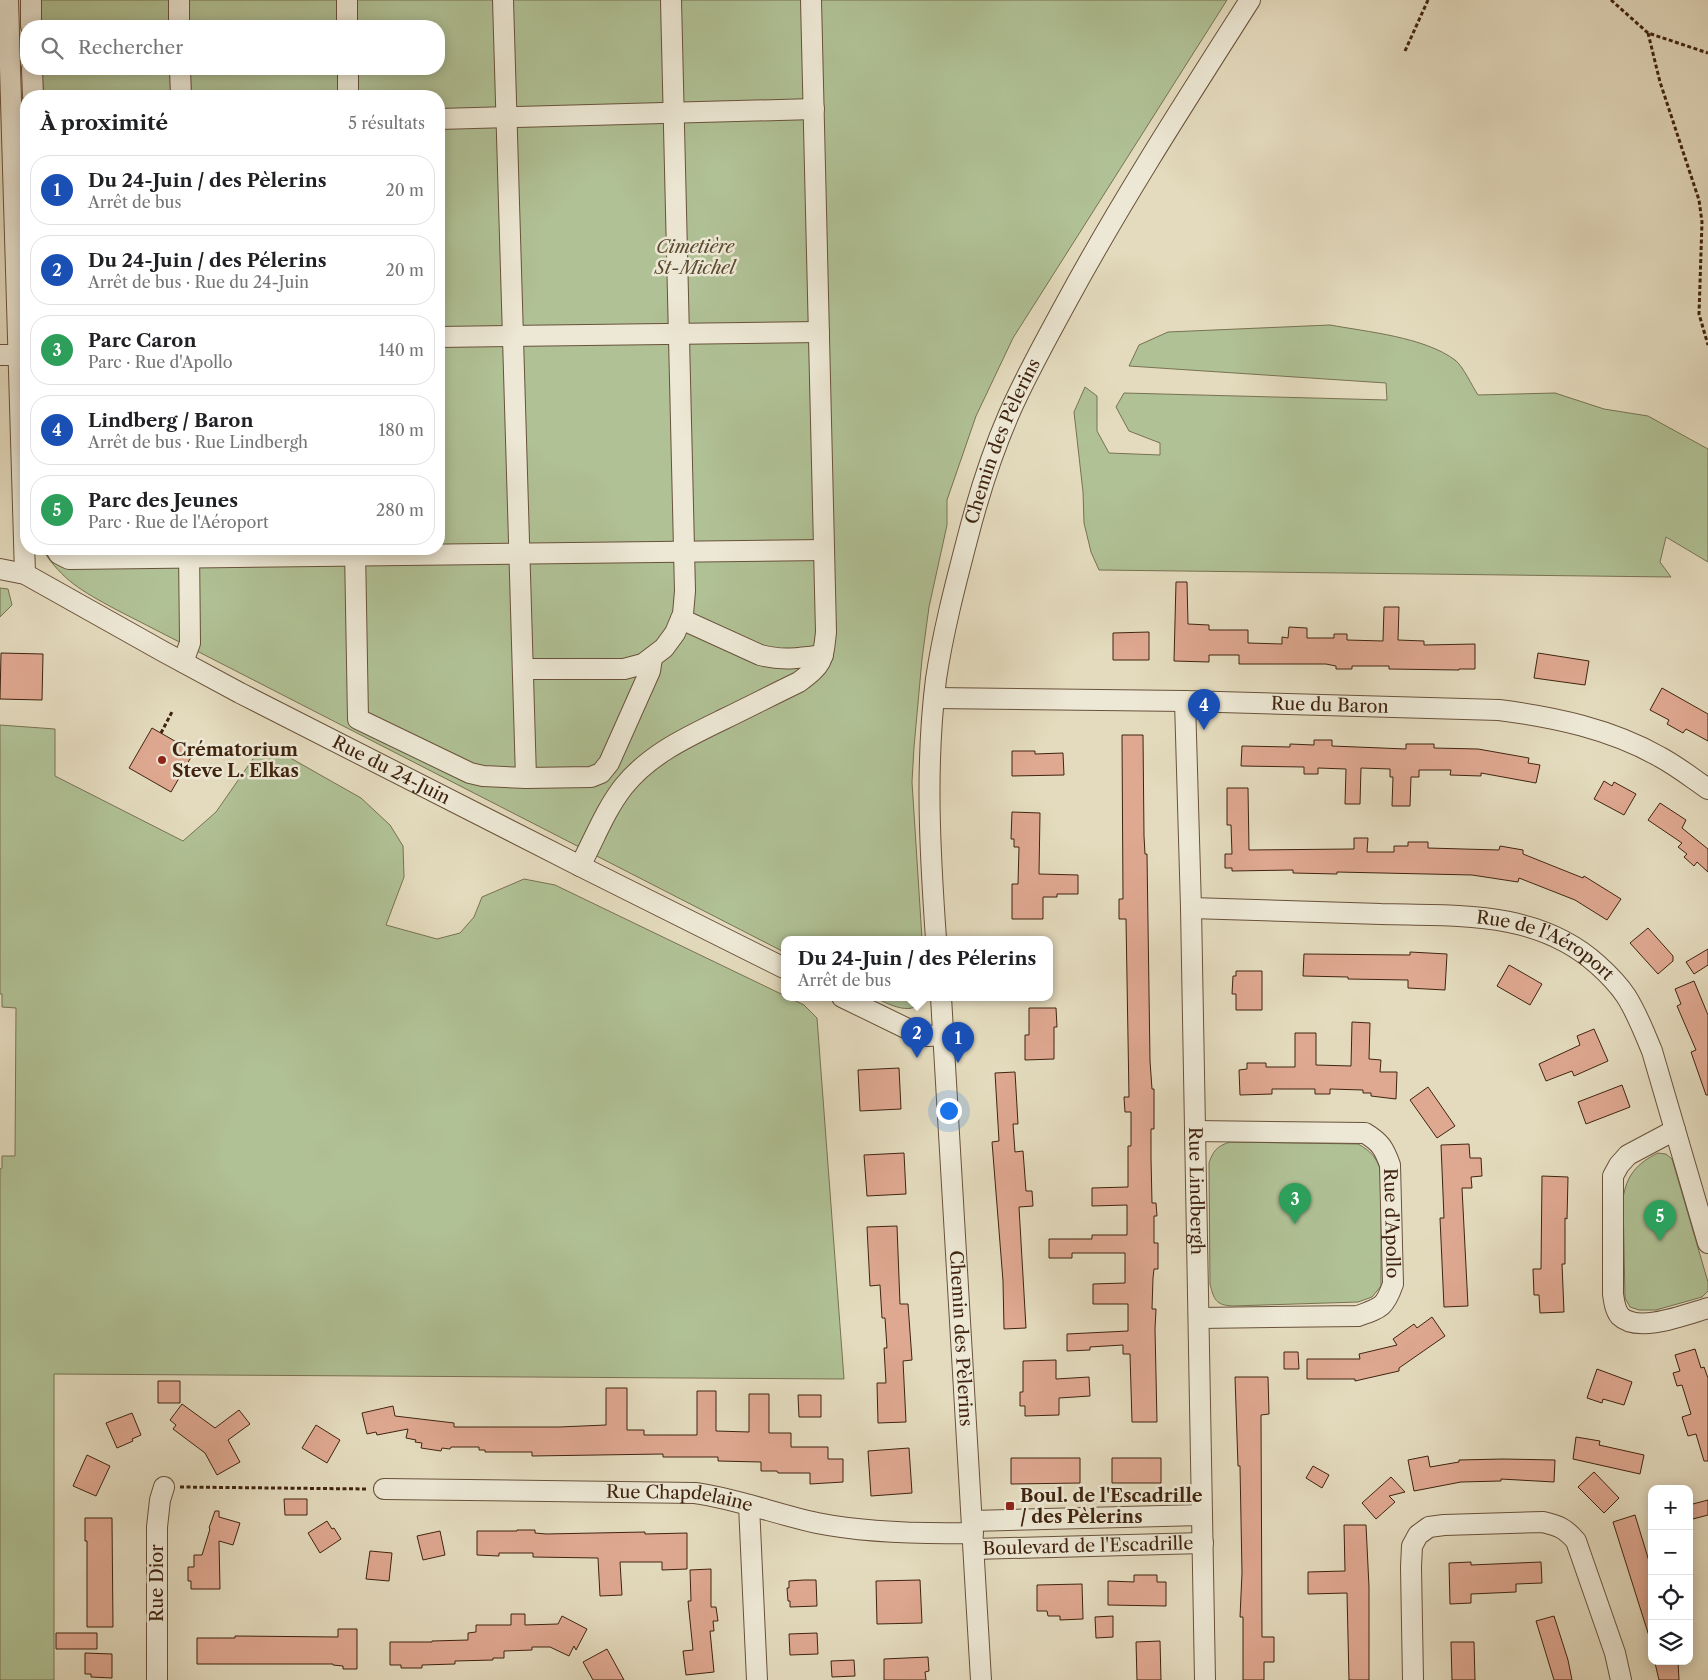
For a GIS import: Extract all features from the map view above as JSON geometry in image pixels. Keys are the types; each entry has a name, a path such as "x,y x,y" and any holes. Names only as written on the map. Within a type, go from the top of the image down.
{"street":[{"path":"8,0 10,355 20,501"},
{"path":"31,0 31,20"},
{"path":"179,0 180,20"},
{"path":"346,0 347,20"},
{"path":"503,0 526,778"},
{"path":"523,669 624,669 643,664 664,648 675,633 683,614 685,591 672,0"},
{"path":"580,866 610,807 638,770 659,753 686,738 799,682 816,670 823,655 826,632 811,0"},
{"name":"Chemin des Pèlerins","path":"936,936 929,820 934,698 942,644 959,567 976,503 1008,416 1028,374 1099,242 1250,0"},
{"path":"32,75 33,90"},
{"path":"180,75 181,90"},
{"path":"348,75 348,90"},
{"path":"445,119 814,109"},
{"path":"445,337 819,332"},
{"path":"445,553 824,550"},
{"path":"24,555 25,574"},
{"path":"62,555 69,558 141,555"},
{"path":"183,662 190,643 189,555"},
{"path":"356,555 358,719 470,773 483,776 526,778 591,777 602,773 609,764 650,671 652,658"},
{"name":"Rue du 24-Juin","path":"0,569 25,574 183,662 580,866 781,966"},
{"path":"681,619 760,655 773,659 792,660 823,655"},
{"name":"Rue du Baron","path":"934,698 1185,701 1499,710 1540,715 1579,724 1618,737 1660,756 1708,789"},
{"name":"Rue Lindbergh","path":"1185,701 1191,908 1205,1680"},
{"path":"602,773 623,788"},
{"name":"Rue de l'Aéroport","path":"1191,908 1482,918 1540,929 1566,942 1590,958 1610,976 1625,995 1641,1023 1652,1050 1708,1243"},
{"path":"850,1001 916,1033 928,1036 943,1034"},
{"name":"Chemin des Pèlerins","path":"940,1001 981,1680"},
{"path":"1675,1130 1628,1155 1619,1165 1613,1176 1613,1284 1615,1306 1619,1315 1627,1320 1643,1324 1708,1308"},
{"name":"Rue d'Apollo","path":"1195,1131 1365,1133 1376,1140 1385,1150 1390,1165 1393,1284 1387,1301 1373,1311 1358,1316 1199,1318"},
{"name":"Rue Dior","path":"157,1680 157,1526 160,1500 164,1487"},
{"name":"Rue Chapdelaine","path":"384,1489 695,1493 719,1496 815,1522 849,1528 973,1535"},
{"path":"749,1505 757,1680"},
{"name":"Boulevard de l'Escadrille","path":"973,1535 1202,1515"},
{"path":"1413,1680 1411,1567 1412,1546 1418,1535 1429,1527 1444,1525 1543,1522 1557,1525 1567,1530 1576,1541 1614,1653 1621,1680"},
{"name":"Boulevard de l'Escadrille","path":"973,1535 1202,1543"}],"path":[{"path":"1405,51 1428,0"},
{"path":"1611,0 1648,33 1708,53"},
{"path":"1648,33 1660,82 1699,200 1702,222 1699,314 1708,345"},
{"path":"162,733 173,710"},
{"path":"164,1487 384,1489"}],"green space":[{"name":"Cimetière St-Michel","path":"23,0 1227,0 1013,338 976,416 947,500 947,525 929,607 922,659 914,747 912,782 922,936 781,936 781,950 115,609 74,584 46,555 445,555 445,90 25,90 24,75 445,75 445,20 23,20"},
{"path":"1330,325 1412,341 1442,352 1458,363 1478,395 1555,393 1604,409 1648,416 1708,449 1708,562 1666,537 1660,562 1671,577 1099,570 1091,552 1084,523 1083,492 1074,412 1085,387 1097,396 1097,431 1109,453 1160,455 1160,443 1129,431 1116,407 1124,393 1387,400 1386,383 1129,366 1139,345 1168,332"},
{"path":"0,588 8,589 12,605 0,617"},
{"path":"0,725 55,729 55,776 183,841 216,812 264,743 361,798 390,825 403,846 404,877 386,925 437,939 460,933 474,917 482,897 524,879 555,885 781,994 781,1001 796,1001 804,1005 817,1018 844,1379 54,1374 54,1680 0,1680 0,1169 2,1168 2,1156 15,1156 16,1008 2,1007 2,994 0,994"},
{"path":"883,1001 922,1001 920,1004 908,1009"},
{"path":"1230,1142 1358,1144 1372,1155 1381,1171 1381,1286 1372,1297 1358,1302 1232,1306 1216,1301 1210,1284 1209,1163 1216,1150"},
{"path":"1658,1153 1666,1154 1672,1159 1708,1282 1708,1291 1702,1297 1656,1310 1639,1310 1630,1307 1625,1298 1623,1199 1627,1184 1634,1171 1644,1161"}],"building":[{"path":"1176,582 1187,582 1188,624 1209,625 1209,630 1248,630 1248,643 1282,644 1282,637 1288,638 1289,627 1307,628 1307,638 1334,638 1334,634 1347,634 1347,640 1383,641 1384,607 1399,607 1398,640 1424,641 1424,645 1475,644 1475,669 1389,669 1389,666 1352,666 1352,669 1336,669 1336,666 1326,664 1239,664 1239,655 1209,655 1209,662 1174,661"},
{"path":"1149,632 1149,660 1113,660 1113,633"},
{"path":"1,653 43,654 42,700 0,699"},
{"path":"1538,653 1589,661 1585,685 1534,678"},
{"path":"1662,688 1708,714 1708,741 1686,729 1683,733 1667,724 1669,720 1650,710"},
{"name":"Crématorium Steve L. Elkas","path":"152,728 194,752 171,792 129,768"},
{"path":"1122,735 1143,735 1150,1061 1152,1089 1154,1089 1154,1129 1151,1129 1152,1203 1156,1203 1157,1216 1154,1216 1154,1243 1158,1243 1158,1269 1154,1269 1152,1309 1156,1309 1157,1422 1132,1422 1130,1354 1123,1354 1123,1345 1090,1347 1090,1350 1067,1351 1067,1334 1128,1331 1128,1304 1093,1304 1093,1284 1125,1283 1125,1253 1072,1253 1072,1258 1049,1258 1049,1239 1092,1239 1092,1235 1127,1235 1127,1205 1092,1206 1092,1188 1128,1187 1128,1146 1131,1146 1131,1112 1125,1112 1124,1097 1129,1097 1126,919 1119,919 1119,899 1123,899"},
{"path":"1314,740 1332,740 1332,746 1406,749 1406,744 1434,744 1434,748 1478,749 1529,758 1528,763 1540,765 1536,783 1481,773 1481,776 1450,775 1451,770 1419,770 1419,777 1411,777 1410,806 1392,806 1393,777 1390,777 1390,769 1361,768 1360,804 1345,804 1346,769 1318,768 1318,774 1304,774 1304,767 1241,766 1242,746 1290,747 1290,744 1314,745"},
{"path":"1012,751 1035,751 1035,754 1063,753 1064,775 1012,776"},
{"path":"1604,781 1612,786 1614,782 1636,794 1624,815 1594,799"},
{"path":"1227,788 1248,788 1249,850 1354,849 1354,838 1368,838 1367,852 1394,852 1394,846 1408,846 1408,842 1428,842 1428,848 1499,850 1500,846 1523,850 1523,854 1583,878 1584,876 1621,899 1607,920 1575,900 1519,878 1518,882 1472,875 1293,873 1293,870 1232,871 1232,868 1225,868 1225,854 1232,854 1231,825 1227,825"},
{"path":"1660,803 1686,820 1682,828 1708,849 1708,872 1697,862 1694,866 1684,857 1687,854 1678,847 1682,843 1648,820"},
{"path":"1012,812 1040,813 1039,874 1078,875 1078,894 1057,894 1057,897 1043,897 1043,919 1012,919 1012,884 1018,884 1019,847 1014,847 1014,839 1011,839"},
{"path":"1648,928 1673,956 1673,961 1658,974 1630,943"},
{"path":"1708,949 1708,965 1694,974 1686,962"},
{"path":"1410,952 1447,954 1445,990 1408,988 1408,980 1303,976 1304,954 1410,955"},
{"path":"1509,965 1542,984 1530,1005 1497,986"},
{"path":"1236,971 1262,971 1262,1010 1236,1010 1236,994 1232,994 1233,976 1236,976"},
{"path":"1694,981 1708,1015 1708,1095 1706,1095 1691,1052 1696,1050 1677,1006 1681,1004 1675,989"},
{"path":"1029,1008 1056,1008 1057,1027 1054,1027 1054,1059 1025,1060 1025,1035 1029,1035"},
{"path":"1352,1022 1370,1023 1369,1059 1381,1060 1380,1072 1397,1072 1396,1099 1371,1096 1371,1093 1363,1093 1363,1090 1330,1089 1330,1094 1315,1094 1315,1089 1272,1089 1272,1094 1240,1095 1239,1070 1247,1069 1247,1063 1266,1063 1266,1067 1295,1067 1295,1033 1316,1033 1316,1065 1351,1066"},
{"path":"1594,1029 1608,1061 1574,1076 1572,1071 1546,1081 1539,1064 1580,1045 1577,1036"},
{"path":"899,1068 901,1109 860,1111 858,1070"},
{"path":"1015,1072 1018,1124 1013,1124 1015,1152 1023,1151 1026,1191 1032,1191 1033,1206 1019,1207 1026,1328 1004,1329 1003,1281 992,1142 999,1141 995,1073"},
{"path":"1622,1085 1630,1107 1586,1124 1578,1102"},
{"path":"1428,1087 1455,1126 1437,1138 1410,1100"},
{"path":"1469,1144 1470,1158 1481,1158 1482,1176 1471,1177 1472,1188 1462,1188 1468,1306 1444,1307 1440,1218 1444,1218 1441,1145"},
{"path":"904,1153 906,1194 867,1196 864,1155"},
{"path":"1542,1176 1568,1177 1567,1219 1565,1218 1565,1264 1562,1264 1564,1312 1540,1313 1539,1295 1534,1295 1533,1269 1541,1269"},
{"path":"897,1226 900,1304 908,1304 912,1360 903,1361 906,1422 878,1423 877,1383 886,1383 884,1348 887,1348 885,1318 882,1318 880,1285 870,1286 867,1227"},
{"path":"1432,1317 1445,1336 1399,1368 1399,1371 1355,1381 1355,1379 1307,1379 1307,1359 1360,1359 1359,1354 1397,1345 1393,1339 1414,1324 1417,1328"},
{"path":"1695,1349 1701,1368 1704,1367 1708,1378 1708,1461 1704,1461 1696,1434 1688,1436 1682,1417 1691,1414 1682,1385 1677,1386 1673,1373 1680,1371 1675,1355"},
{"path":"1284,1352 1298,1352 1299,1369 1284,1369"},
{"path":"1056,1360 1056,1379 1089,1377 1090,1396 1059,1398 1059,1415 1025,1416 1025,1406 1020,1406 1020,1392 1023,1392 1023,1361"},
{"path":"1597,1369 1632,1382 1624,1405 1603,1399 1602,1403 1587,1398"},
{"path":"1235,1377 1268,1377 1269,1414 1261,1415 1262,1637 1274,1637 1274,1662 1264,1662 1264,1680 1243,1680 1243,1617 1240,1617 1242,1573 1240,1466 1238,1466"},
{"path":"158,1381 180,1381 180,1403 158,1403"},
{"path":"606,1388 627,1388 627,1430 644,1430 644,1435 697,1435 697,1391 716,1391 716,1431 749,1432 749,1394 769,1394 769,1433 791,1433 791,1447 828,1447 828,1459 843,1459 843,1482 810,1484 810,1473 761,1471 761,1462 718,1461 718,1457 663,1457 663,1454 532,1456 532,1452 485,1452 485,1450 479,1450 479,1447 451,1447 450,1449 442,1448 441,1451 421,1448 422,1443 406,1438 408,1429 377,1435 376,1432 367,1434 362,1413 393,1406 395,1416 454,1423 454,1427 606,1425"},
{"path":"798,1395 821,1395 821,1417 799,1417"},
{"path":"182,1404 215,1428 239,1410 250,1424 228,1440 240,1462 217,1475 205,1453 173,1429 176,1425 170,1420"},
{"path":"132,1413 141,1435 117,1448 106,1423"},
{"path":"316,1425 340,1440 327,1463 302,1448"},
{"path":"1576,1437 1600,1441 1599,1445 1644,1455 1640,1474 1573,1459"},
{"path":"909,1448 912,1493 871,1496 868,1451"},
{"path":"87,1455 110,1466 96,1496 73,1486"},
{"path":"1428,1456 1430,1467 1459,1462 1459,1460 1555,1460 1554,1482 1501,1479 1501,1481 1461,1482 1414,1491 1408,1460"},
{"path":"1011,1458 1080,1458 1080,1483 1011,1484"},
{"path":"1112,1458 1161,1458 1161,1483 1112,1483"},
{"path":"1313,1466 1329,1475 1322,1488 1306,1478"},
{"path":"1594,1472 1619,1498 1604,1513 1578,1487"},
{"path":"1391,1477 1405,1492 1389,1496 1395,1502 1376,1519 1362,1503"},
{"path":"284,1499 307,1499 307,1515 285,1515"},
{"path":"1708,1500 1708,1515 1693,1519 1693,1504"},
{"path":"215,1511 219,1511 219,1517 240,1523 233,1545 219,1541 220,1589 191,1589 191,1581 188,1581 188,1567 194,1567 194,1555 202,1555"},
{"path":"1635,1515 1648,1558 1648,1633 1613,1522"},
{"path":"85,1518 112,1518 113,1627 87,1627 87,1541 85,1541"},
{"path":"327,1521 341,1539 320,1553 308,1533"},
{"path":"1344,1525 1366,1525 1369,1587 1369,1680 1349,1680 1347,1593 1308,1594 1308,1572 1345,1571"},
{"path":"535,1530 535,1533 546,1534 687,1533 687,1569 662,1570 662,1562 620,1562 622,1595 600,1596 598,1558 533,1557 533,1553 499,1553 499,1556 477,1555 477,1531"},
{"path":"440,1531 445,1555 423,1560 417,1536"},
{"path":"370,1551 392,1553 389,1581 366,1579"},
{"path":"1471,1562 1471,1565 1541,1562 1542,1583 1516,1584 1516,1592 1471,1594 1471,1603 1450,1604 1449,1563"},
{"path":"711,1569 711,1607 716,1607 718,1621 713,1621 714,1631 710,1631 714,1672 686,1675 683,1651 693,1650 688,1601 691,1601 690,1570"},
{"path":"1134,1575 1157,1575 1157,1582 1166,1582 1166,1606 1108,1605 1108,1581 1134,1582"},
{"path":"816,1580 817,1606 790,1607 787,1588 789,1588 789,1581"},
{"path":"920,1580 922,1623 877,1624 876,1581"},
{"path":"1082,1584 1083,1619 1060,1620 1060,1616 1048,1616 1047,1611 1037,1611 1037,1585"},
{"path":"511,1614 525,1614 525,1625 558,1624 562,1616 587,1629 576,1650 574,1646 569,1656 550,1647 532,1647 532,1650 504,1651 504,1658 493,1658 493,1660 455,1661 455,1664 422,1665 422,1668 401,1668 401,1665 390,1665 390,1642 468,1640 468,1633 476,1632 476,1625 511,1625"},
{"path":"1113,1616 1113,1637 1096,1638 1095,1617"},
{"path":"1554,1616 1568,1660 1572,1680 1554,1680 1536,1621"},
{"path":"338,1629 357,1629 357,1669 343,1669 343,1666 333,1664 197,1664 197,1638 235,1638 235,1636 338,1637"},
{"path":"56,1633 97,1633 97,1649 56,1649"},
{"path":"817,1633 818,1654 790,1655 789,1634"},
{"path":"1160,1641 1161,1680 1137,1680 1136,1642"},
{"path":"1451,1642 1474,1642 1475,1680 1452,1680"},
{"path":"607,1649 624,1680 593,1680 583,1662"},
{"path":"85,1653 112,1654 112,1678 91,1677 91,1674 85,1674"},
{"path":"928,1657 929,1671 925,1672 926,1680 884,1680 884,1659"},
{"path":"854,1660 855,1676 832,1677 831,1661"},
{"path":"1655,1665 1678,1665 1679,1680 1659,1680"}],"place":[{"name":"Lindberg / Baron","path":"1204,730"},
{"name":"Crématorium Steve L. Elkas","path":"162,760"},
{"name":"Du 24-Juin / des Pélerins","path":"917,1058"},
{"name":"Du 24-Juin / des Pèlerins","path":"958,1063"},
{"name":"Parc Caron","path":"1295,1224"},
{"name":"Parc des Jeunes","path":"1660,1241"},
{"name":"Boul. de l'Escadrille / des Pèlerins","path":"1010,1506"}]}
